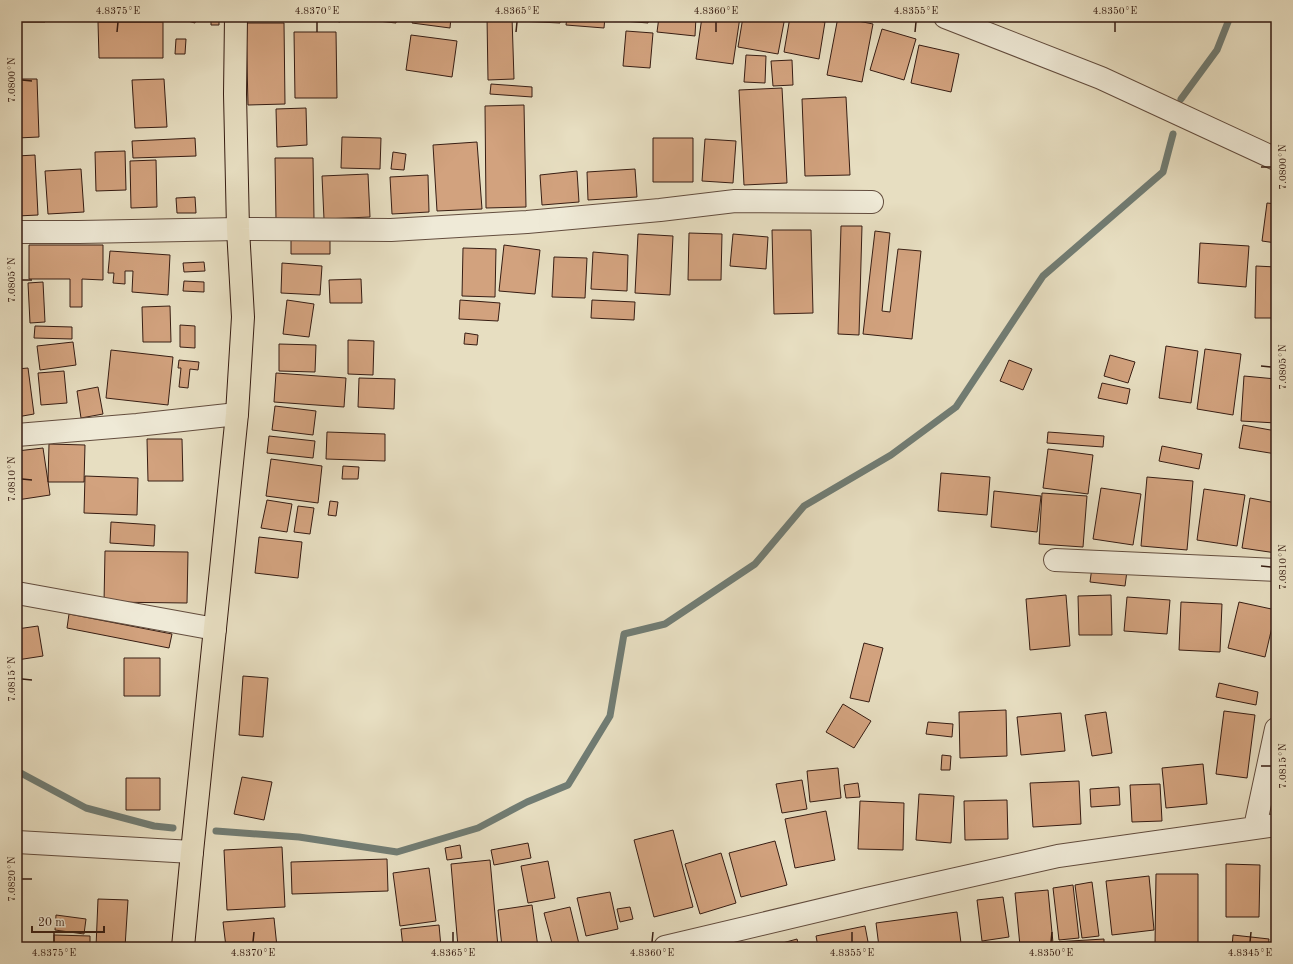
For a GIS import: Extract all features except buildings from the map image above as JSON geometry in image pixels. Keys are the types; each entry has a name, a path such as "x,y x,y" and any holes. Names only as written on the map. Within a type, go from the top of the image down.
{"main road":[{"path":"183,947 237,414 243,317 238,229 235,94 236,17"}],"street":[{"path":"945,17 1101,78 1276,160"},
{"path":"17,232 238,229 392,230 527,222 660,210 735,201 872,202"},
{"path":"17,435 136,425 237,414"},
{"path":"1055,560 1276,570"},
{"path":"17,593 215,629"},
{"path":"665,947 1058,856 1265,826 1276,728"},
{"path":"17,842 192,852"}],"waterway":[{"path":"1181,99 1217,50 1230,17"},
{"path":"216,831 299,837 397,852 478,828 527,802 568,785 610,716 624,634 665,624 755,564 804,506 891,455 956,407 1043,276 1163,172 1173,134"},
{"path":"17,771 86,808 154,826 173,828"}]}
